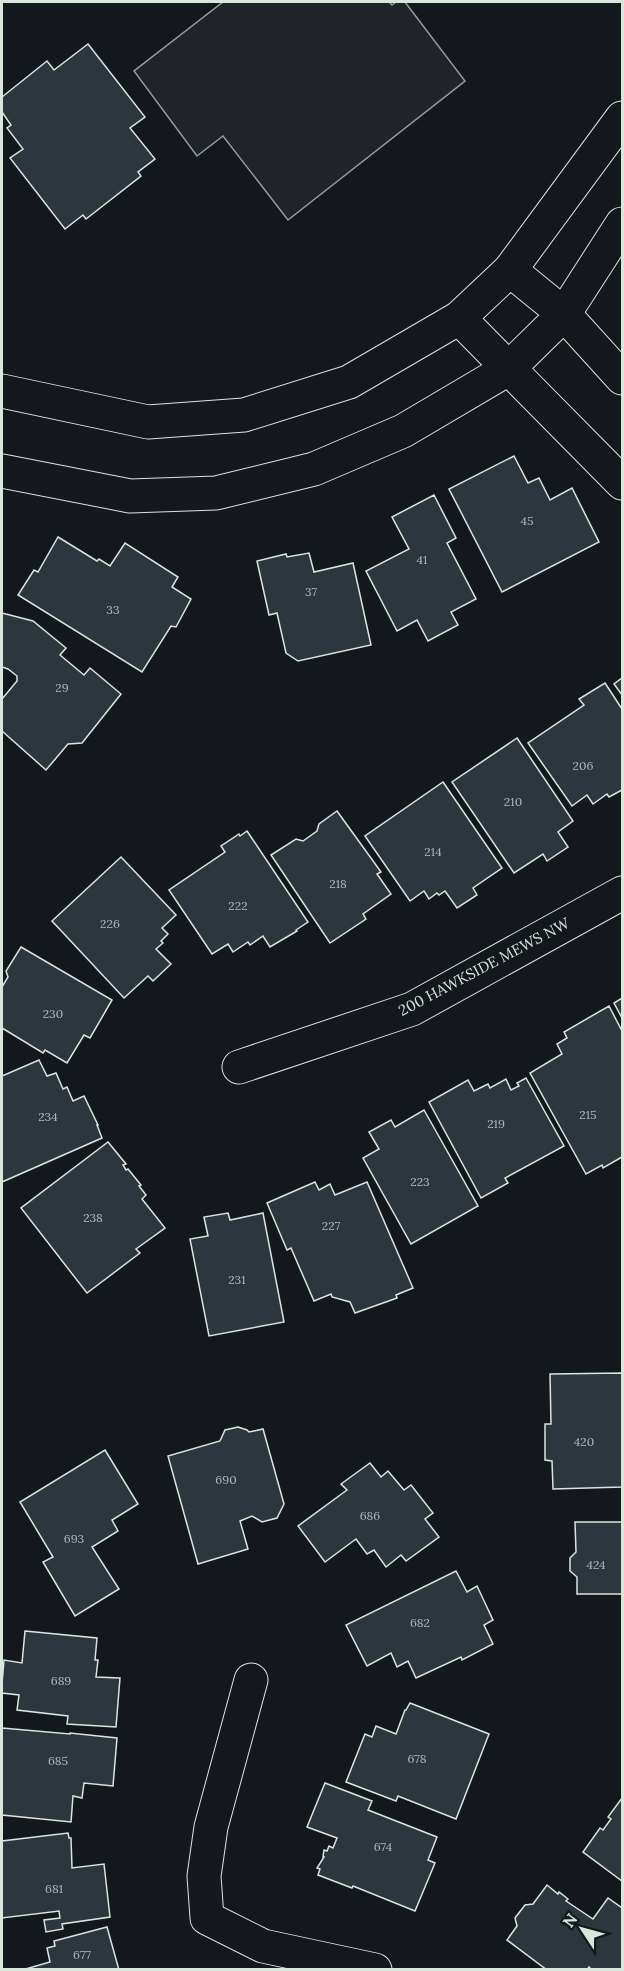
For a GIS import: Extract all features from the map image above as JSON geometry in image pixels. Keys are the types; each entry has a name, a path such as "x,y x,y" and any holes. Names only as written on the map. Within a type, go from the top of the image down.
{"street":[{"path":"2,394 148,422 244,415 349,382 459,318 510,270 622,118"},
{"path":"2,471 130,496 216,494 314,470 403,431 508,369 564,314 622,224"},
{"path":"510,270 564,314 622,378"},
{"path":"459,318 622,483"},
{"name":"200 HAWKSIDE MEWS NW","path":"239,1067 412,1009 622,893"},
{"path":"251,1680 211,1827 204,1876 207,1918 263,1946 375,1970"}],"shaded area":[{"path":"223,2 389,2 392,5 396,2 405,2 465,81 288,220 223,136 197,156 134,71"}],"building":[{"path":"88,44 145,117 130,128 155,159 138,172 141,176 86,219 83,215 65,229 10,158 23,149 7,128 11,125 2,112 2,97 47,61 54,70"},
{"path":"514,456 528,483 539,478 550,500 572,488 599,542 502,592 449,489"},
{"path":"434,495 456,538 447,543 476,599 451,612 458,625 428,641 417,620 397,631 366,571 409,549 392,517"},
{"path":"58,537 97,561 99,559 110,566 125,543 178,577 172,587 191,599 176,627 171,626 142,672 18,595 34,570 38,572"},
{"path":"309,553 314,572 353,563 371,645 298,661 286,653 277,613 269,615 257,561 286,554 287,557"},
{"path":"2,613 33,621 66,648 60,655 84,675 90,668 121,694 82,743 68,744 46,770 2,731 2,699 17,681 17,676 2,667"},
{"path":"622,678 622,695 614,684"},
{"path":"605,683 622,709 622,790 609,797 607,794 593,804 587,795 572,806 528,743 584,705 579,699"},
{"path":"517,738 573,821 558,832 568,847 547,861 543,854 514,873 452,782"},
{"path":"443,782 502,868 473,888 477,895 457,908 445,891 429,899 424,891 410,901 365,836"},
{"path":"337,811 381,872 377,874 391,894 363,914 366,919 330,943 271,855 296,839 303,841 317,831 319,824"},
{"path":"247,831 308,922 270,947 263,936 250,945 248,942 233,952 228,944 212,954 169,890 225,852 221,846"},
{"path":"121,857 176,915 162,928 168,934 156,949 171,964 153,981 148,976 124,998 52,921"},
{"path":"21,947 112,1000 90,1038 84,1035 67,1063 45,1050 43,1053 2,1028 2,987 8,977 6,971"},
{"path":"622,998 622,1018 614,1003"},
{"path":"609,1006 622,1031 622,1157 603,1168 602,1165 586,1174 530,1073 562,1054 557,1044 567,1038 564,1032"},
{"path":"39,1060 47,1076 56,1073 63,1089 67,1087 73,1101 84,1096 102,1138 2,1182 2,1076"},
{"path":"526,1078 564,1146 505,1178 508,1183 481,1198 429,1102 468,1080 474,1091 488,1084 490,1088 506,1079 511,1090 519,1086 517,1083"},
{"path":"424,1110 478,1206 411,1244 363,1158 379,1149 369,1132 391,1120 395,1127"},
{"path":"108,1142 126,1164 123,1165 126,1170 128,1169 141,1185 139,1186 146,1195 142,1199 165,1228 136,1249 140,1253 87,1293 21,1208"},
{"path":"315,1182 319,1190 330,1184 335,1195 367,1182 413,1288 396,1295 397,1298 355,1313 350,1302 332,1297 331,1294 314,1301 291,1248 287,1250 267,1203"},
{"path":"228,1213 230,1220 263,1213 284,1322 209,1336 190,1239 208,1236 204,1217"},
{"path":"622,1373 622,1487 553,1489 552,1461 545,1460 545,1424 551,1424 550,1374"},
{"path":"238,1427 249,1432 263,1429 284,1504 277,1518 262,1522 252,1516 240,1521 248,1549 198,1564 168,1456 220,1441 225,1430"},
{"path":"105,1450 138,1504 112,1520 118,1531 92,1547 119,1589 75,1616 43,1562 53,1557 20,1502"},
{"path":"370,1463 381,1477 388,1471 404,1490 411,1485 433,1513 425,1519 439,1537 406,1561 401,1555 386,1567 374,1550 367,1554 356,1539 325,1562 298,1526 347,1490 341,1484"},
{"path":"575,1522 622,1522 622,1594 577,1594 577,1577 570,1571 570,1558 576,1552"},
{"path":"456,1571 467,1592 477,1586 493,1620 484,1625 493,1644 462,1660 461,1657 416,1678 408,1661 397,1667 391,1653 367,1666 346,1625"},
{"path":"25,1631 97,1638 96,1677 120,1678 116,1727 67,1724 68,1716 17,1710 19,1695 2,1693 4,1660 22,1663"},
{"path":"410,1703 489,1734 456,1819 398,1796 396,1801 346,1782 365,1734 372,1737 376,1726 396,1734"},
{"path":"2,1728 117,1738 113,1786 84,1783 82,1798 73,1796 71,1822 2,1815"},
{"path":"325,1783 372,1801 368,1810 437,1837 428,1860 435,1863 415,1911 353,1886 352,1888 318,1875 320,1869 317,1868 324,1857 324,1850 327,1851 329,1846 333,1848 337,1838 307,1827"},
{"path":"622,1798 622,1881 583,1852 600,1828 603,1830 611,1819 608,1817"},
{"path":"68,1833 71,1838 72,1868 104,1864 110,1917 62,1924 63,1929 46,1932 44,1920 60,1918 59,1911 2,1918 2,1841"},
{"path":"547,1885 593,1919 608,1898 622,1908 622,1970 592,1970 589,1967 587,1970 547,1970 507,1940 517,1926 515,1918 525,1905 533,1904"},
{"path":"107,1927 119,1970 22,1970 50,1962 47,1948 55,1946 54,1941"}]}
